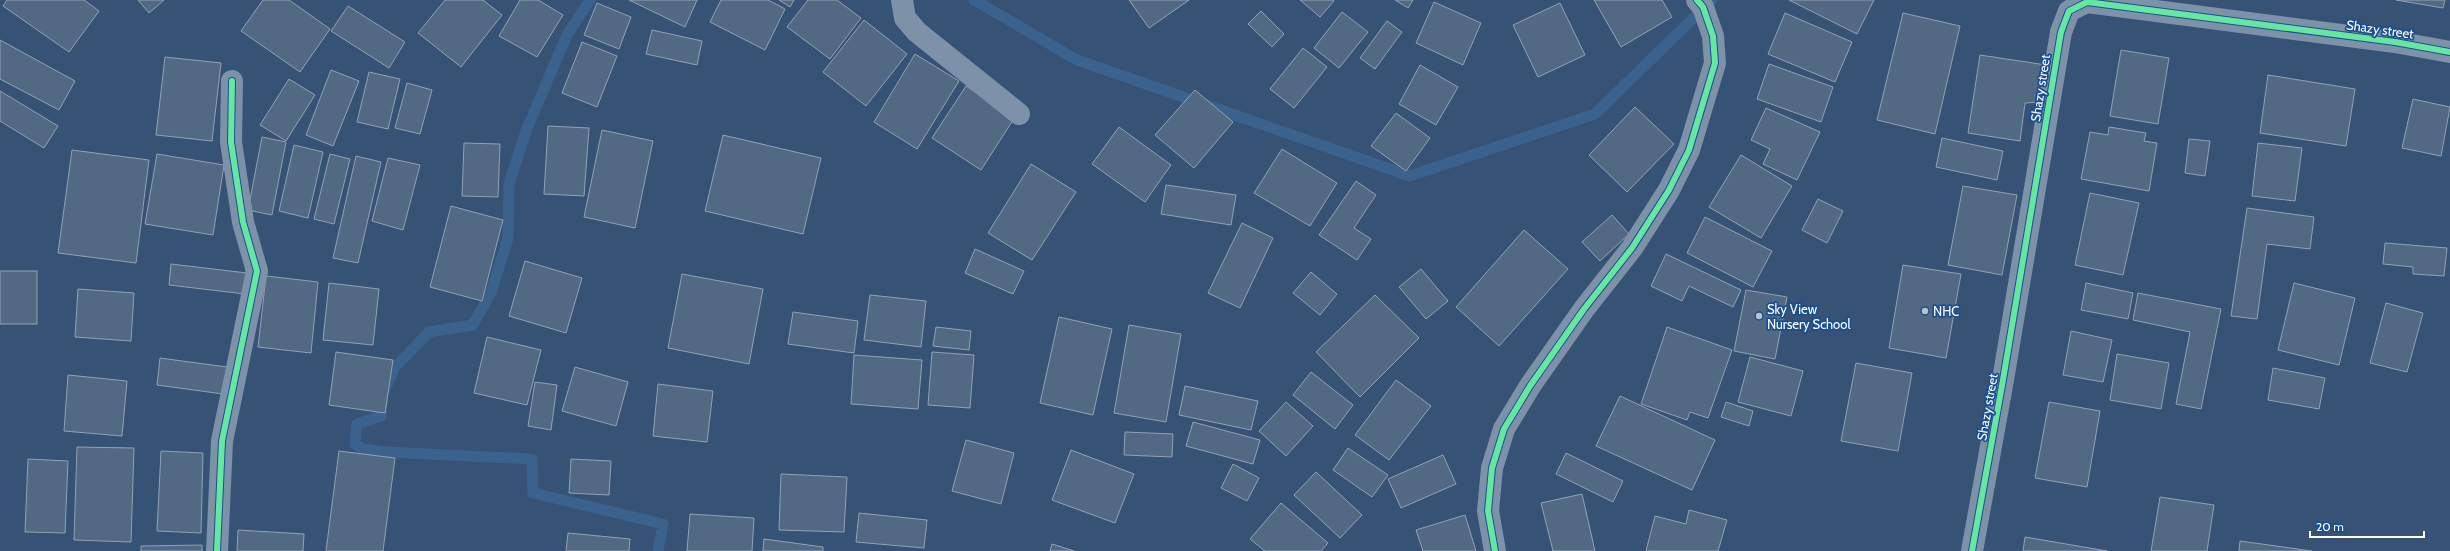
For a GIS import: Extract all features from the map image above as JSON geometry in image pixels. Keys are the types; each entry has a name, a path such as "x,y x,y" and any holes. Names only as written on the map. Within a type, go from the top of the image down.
{"street":[{"path":"902,0 905,18 917,32 1019,114"},
{"path":"1495,551 1488,511 1492,468 1504,429 1530,386 1584,309 1632,248 1669,190 1689,150 1715,63 1713,36 1703,7 1698,0"},
{"name":"Shazy street","path":"1972,551 2003,380 2061,32 2069,11 2087,2 2395,42 2450,52"},
{"path":"217,551 222,441 258,271 243,222 231,142 232,81"}],"building":[{"path":"7,0 84,0 99,11 69,52 3,6"},
{"path":"138,0 164,0 149,13"},
{"path":"263,0 289,0 330,29 300,72 241,31"},
{"path":"445,0 483,0 502,15 461,67 418,33"},
{"path":"520,0 538,0 563,15 537,57 499,36"},
{"path":"629,0 697,0 685,27"},
{"path":"721,0 768,0 785,9 765,50 710,22"},
{"path":"779,0 794,0 790,7"},
{"path":"808,0 837,0 861,18 830,59 787,27"},
{"path":"1129,0 1189,0 1149,28"},
{"path":"1300,0 1333,0 1334,1 1320,17"},
{"path":"1395,0 1413,0 1408,8"},
{"path":"1594,0 1662,0 1672,17 1621,47"},
{"path":"1789,0 1874,0 1857,34"},
{"path":"2396,0 2445,0 2443,8"},
{"path":"1434,2 1481,23 1463,65 1416,43"},
{"path":"597,3 631,17 619,49 584,35"},
{"path":"1560,3 1585,55 1538,77 1513,25"},
{"path":"348,6 405,42 389,68 331,31"},
{"path":"1261,11 1284,34 1272,47 1248,24"},
{"path":"1342,12 1368,32 1339,68 1314,48"},
{"path":"1785,13 1852,42 1835,82 1768,54"},
{"path":"1903,13 1960,26 1935,134 1877,120"},
{"path":"864,20 907,54 866,106 823,72"},
{"path":"1387,21 1402,32 1375,69 1360,58"},
{"path":"652,30 702,41 697,65 646,54"},
{"path":"0,40 75,81 59,110 0,79"},
{"path":"582,42 617,56 597,107 562,93"},
{"path":"1303,48 1327,67 1294,108 1270,89"},
{"path":"2121,50 2169,58 2158,124 2110,116"},
{"path":"915,54 959,81 917,149 874,122"},
{"path":"1980,55 2046,65 2041,102 2025,103 2020,141 1968,133"},
{"path":"165,57 221,63 212,141 156,135"},
{"path":"1769,64 1833,87 1821,122 1757,99"},
{"path":"1420,65 1458,87 1436,125 1399,104"},
{"path":"331,70 359,81 333,146 306,135"},
{"path":"369,72 400,79 388,129 357,122"},
{"path":"2268,75 2355,89 2346,146 2260,133"},
{"path":"289,79 315,95 286,141 260,125"},
{"path":"407,83 432,90 420,134 395,128"},
{"path":"966,86 1015,117 981,170 932,138"},
{"path":"1195,90 1233,122 1194,168 1155,135"},
{"path":"0,91 58,126 44,148 0,121"},
{"path":"2413,99 2450,107 2441,156 2402,148"},
{"path":"1635,107 1674,144 1627,192 1589,155"},
{"path":"1766,108 1820,132 1797,180 1763,164 1770,149 1751,140"},
{"path":"1396,113 1430,138 1406,171 1371,146"},
{"path":"548,126 589,128 584,196 544,194"},
{"path":"1119,127 1171,165 1145,202 1092,164"},
{"path":"2109,127 2146,133 2144,141 2157,143 2149,191 2081,179 2090,132 2108,135"},
{"path":"602,130 653,141 635,228 584,217"},
{"path":"723,135 821,158 803,234 705,211"},
{"path":"262,137 286,142 272,215 248,210"},
{"path":"1942,138 2003,151 1997,180 1936,167"},
{"path":"2189,139 2210,141 2205,176 2185,173"},
{"path":"464,143 500,144 498,197 462,196"},
{"path":"2258,143 2302,148 2295,201 2252,196"},
{"path":"294,145 323,152 308,218 279,211"},
{"path":"1282,149 1337,183 1310,226 1254,193"},
{"path":"72,150 149,160 136,263 58,253"},
{"path":"157,154 224,165 213,235 145,224"},
{"path":"330,154 350,159 334,224 314,219"},
{"path":"1741,155 1792,186 1761,238 1709,207"},
{"path":"356,156 381,162 358,263 333,258"},
{"path":"388,158 420,165 403,230 372,221"},
{"path":"1031,164 1076,192 1032,260 988,233"},
{"path":"1356,181 1376,195 1354,228 1371,239 1357,260 1319,235"},
{"path":"1166,185 1236,195 1231,225 1161,214"},
{"path":"1963,186 2017,195 2002,275 1948,265"},
{"path":"2090,193 2139,203 2123,275 2075,265"},
{"path":"1818,199 1843,211 1827,243 1802,230"},
{"path":"451,206 503,220 482,301 430,287"},
{"path":"2247,208 2314,217 2310,249 2267,244 2257,319 2231,316"},
{"path":"1612,215 1629,234 1600,261 1582,242"},
{"path":"1705,217 1772,251 1753,287 1687,253"},
{"path":"1242,223 1273,238 1240,308 1208,293"},
{"path":"1524,230 1568,269 1499,346 1456,307"},
{"path":"2385,243 2447,248 2444,276 2413,274 2413,267 2383,264"},
{"path":"975,249 1024,271 1013,294 965,273"},
{"path":"1666,254 1741,290 1733,307 1689,286 1682,301 1651,286"},
{"path":"525,261 582,278 566,333 509,316"},
{"path":"171,264 247,273 245,294 169,285"},
{"name":"NHC","path":"1903,265 1961,274 1946,358 1889,348"},
{"path":"1421,269 1448,301 1426,319 1399,287"},
{"path":"0,271 37,271 37,324 0,324"},
{"path":"1311,272 1337,294 1320,315 1293,293"},
{"path":"682,274 763,289 749,364 668,348"},
{"path":"266,276 318,282 311,353 258,347"},
{"path":"329,283 379,289 373,345 323,340"},
{"path":"2086,283 2133,293 2128,319 2081,310"},
{"path":"2294,283 2355,298 2339,365 2278,350"},
{"path":"78,289 134,293 131,341 75,337"},
{"path":"1746,290 1787,297 1775,359 1734,351"},
{"path":"2138,293 2221,309 2201,409 2176,404 2190,332 2133,320"},
{"path":"870,295 926,301 921,347 864,340"},
{"path":"1375,295 1419,338 1360,397 1316,352"},
{"path":"2386,303 2423,313 2407,372 2370,363"},
{"path":"793,312 858,321 854,353 788,344"},
{"path":"1059,317 1112,329 1093,415 1040,403"},
{"path":"1129,325 1181,334 1166,422 1114,413"},
{"path":"936,327 971,331 969,350 933,346"},
{"path":"1667,327 1732,350 1708,418 1690,412 1687,420 1641,404"},
{"path":"2071,331 2112,340 2103,382 2063,375"},
{"path":"487,337 541,350 527,405 474,393"},
{"path":"336,352 393,360 385,413 329,405"},
{"path":"932,352 974,355 970,408 928,405"},
{"path":"2117,354 2169,363 2161,409 2110,400"},
{"path":"854,355 922,360 918,409 851,404"},
{"path":"1750,357 1803,371 1791,416 1738,402"},
{"path":"160,358 227,367 223,394 157,385"},
{"path":"1856,363 1912,373 1898,451 1841,441"},
{"path":"575,367 628,382 616,426 562,411"},
{"path":"2273,368 2325,378 2319,409 2268,400"},
{"path":"1311,372 1353,405 1335,429 1293,395"},
{"path":"68,375 127,381 122,436 64,431"},
{"path":"1396,380 1431,406 1389,460 1355,435"},
{"path":"535,382 557,385 551,430 528,426"},
{"path":"658,384 713,391 707,442 653,436"},
{"path":"1185,386 1258,401 1251,430 1179,415"},
{"path":"1620,396 1715,440 1692,490 1596,446"},
{"path":"1286,402 1313,426 1286,456 1259,431"},
{"path":"1726,402 1753,411 1749,426 1721,417"},
{"path":"2049,402 2100,411 2087,487 2035,478"},
{"path":"1193,422 1260,440 1253,464 1186,446"},
{"path":"1125,432 1173,434 1172,457 1124,455"},
{"path":"966,440 1014,453 1001,504 952,491"},
{"path":"77,447 134,448 131,542 74,540"},
{"path":"1348,448 1388,475 1372,497 1333,470"},
{"path":"1071,450 1134,474 1115,523 1052,500"},
{"path":"161,451 203,453 201,533 157,531"},
{"path":"339,451 395,458 383,551 326,551"},
{"path":"1566,453 1623,481 1613,502 1556,474"},
{"path":"1443,455 1456,484 1401,508 1388,479"},
{"path":"28,459 68,461 65,533 25,532"},
{"path":"571,459 611,461 609,495 569,493"},
{"path":"1233,464 1259,478 1247,501 1221,488"},
{"path":"1316,472 1362,515 1340,538 1294,495"},
{"path":"781,474 847,477 844,532 779,530"},
{"path":"1582,494 1595,551 1553,551 1541,503"},
{"path":"2160,497 2214,505 2207,551 2151,551"},
{"path":"1281,503 1328,543 1321,551 1265,551 1250,539"},
{"path":"1689,510 1727,520 1718,551 1646,551 1655,516 1686,524"},
{"path":"859,513 927,520 924,548 856,542"},
{"path":"690,514 754,518 752,551 687,551"},
{"path":"1465,515 1476,551 1423,551 1416,530"},
{"path":"238,530 304,534 303,551 237,551"},
{"path":"568,533 630,539 629,551 566,551"},
{"path":"2025,537 2107,551 2023,551"},
{"path":"764,539 823,547 823,551 763,551"},
{"path":"2240,541 2312,551 2239,551"},
{"path":"1052,544 1074,551 1050,551"},
{"path":"202,545 202,551 141,551 141,546"}],"waterway":[{"path":"590,0 567,35 526,131 509,184 508,239 491,292 473,325 429,332 395,367 383,394 381,416 357,424 355,444 363,449 386,452 532,459 533,493 663,524 658,551"},
{"path":"974,0 1077,60 1410,176 1595,114 1712,0"}],"cycle path":[{"path":"1495,551 1488,511 1492,468 1504,429 1530,386 1584,309 1632,248 1669,190 1689,150 1715,63 1713,36 1703,7 1697,0"},
{"path":"1972,551 2003,380 2061,32 2069,11 2087,2 2395,42 2450,52"},
{"path":"217,551 222,441 257,271 243,222 231,142 232,81"}],"place":[{"name":"NHC","path":"1925,311"},
{"name":"Sky View Nursery School","path":"1759,316"}]}
